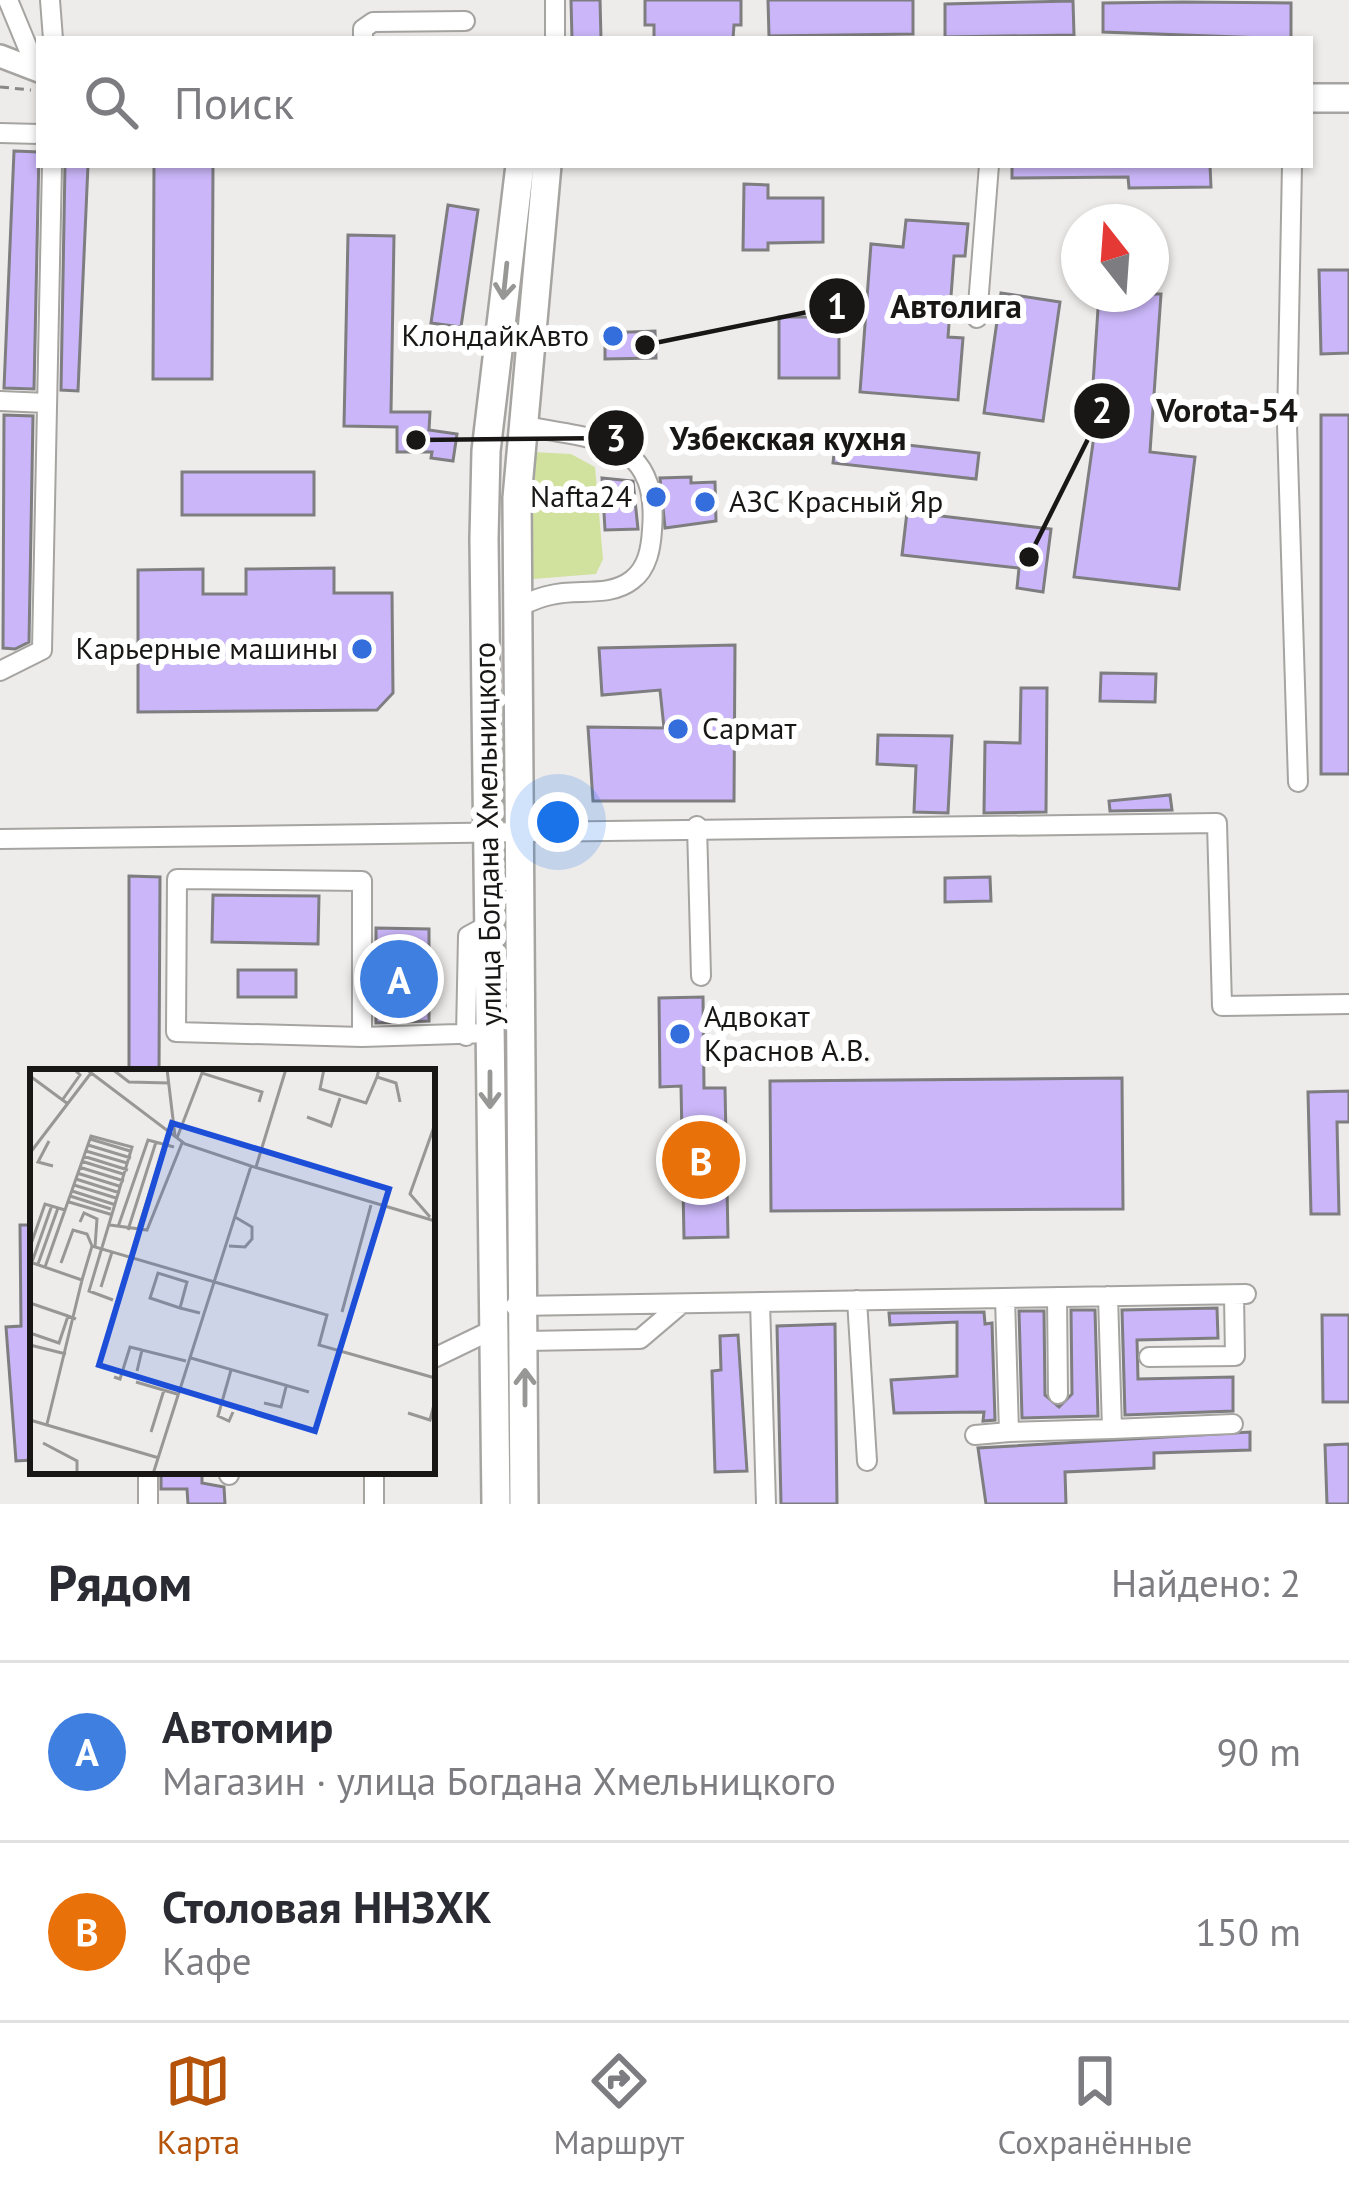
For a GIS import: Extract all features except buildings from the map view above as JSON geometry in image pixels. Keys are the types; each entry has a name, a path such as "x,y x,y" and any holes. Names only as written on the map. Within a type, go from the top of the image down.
{"highway":[{"path":"1313,98 1349,98"},
{"name":"улица Богдана Хмельницкого","path":"496,1504 478,1035 490,924 484,538 486,451 520,168"},
{"name":"улица Богдана Хмельницкого","path":"524,1504 516,537 521,425 547,168"},
{"path":"484,538 516,537"}],"main road":[{"path":"0,56 36,76"}],"street":[{"path":"8,0 36,72"},
{"path":"50,0 53,36"},
{"path":"555,0 555,36"},
{"path":"363,36 363,28 373,22 465,21"},
{"path":"0,133 36,134"},
{"path":"0,670 42,650 52,168"},
{"path":"977,318 989,168"},
{"path":"1292,168 1287,424 1298,782"},
{"path":"0,401 47,403"},
{"path":"515,608 553,593 596,592 632,580 650,554 653,520 648,482 634,456 609,440 521,425"},
{"path":"0,839 697,826 1217,823 1222,1006 1349,1004"},
{"path":"697,826 701,976"},
{"path":"362,1037 362,881 177,879 176,1032 362,1037 478,1035"},
{"path":"435,1357 492,1318 523,1305 1240,1294 1235,1356 1149,1357"},
{"path":"1108,1296 1112,1429"},
{"path":"1057,1297 1058,1394"},
{"path":"1005,1298 1009,1432"},
{"path":"857,1300 867,1460"},
{"path":"760,1302 766,1504"},
{"path":"525,1341 640,1339 680,1305"},
{"path":"975,1435 1233,1424"},
{"path":"374,1474 374,1504"}],"path":[{"path":"0,88 36,78"}],"green space":[{"path":"533,452 571,454 595,467 603,559 596,574 533,579"}],"place":[{"name":"КлондайкАвто","path":"613,336"},
{"name":"Автолига","path":"645,345"},
{"name":"Узбекская кухня","path":"416,440"},
{"name":"Nafta24","path":"656,497"},
{"name":"АЗС Красный Яр","path":"705,502"},
{"name":"Vorota-54","path":"1029,557"},
{"name":"Карьерные машины","path":"362,649"},
{"name":"Сармат","path":"678,729"},
{"name":"Автомир","path":"399,979"},
{"name":"Адвокат Краснов А.В.","path":"680,1034"},
{"name":"Столовая ННЗХК","path":"701,1160"}]}
